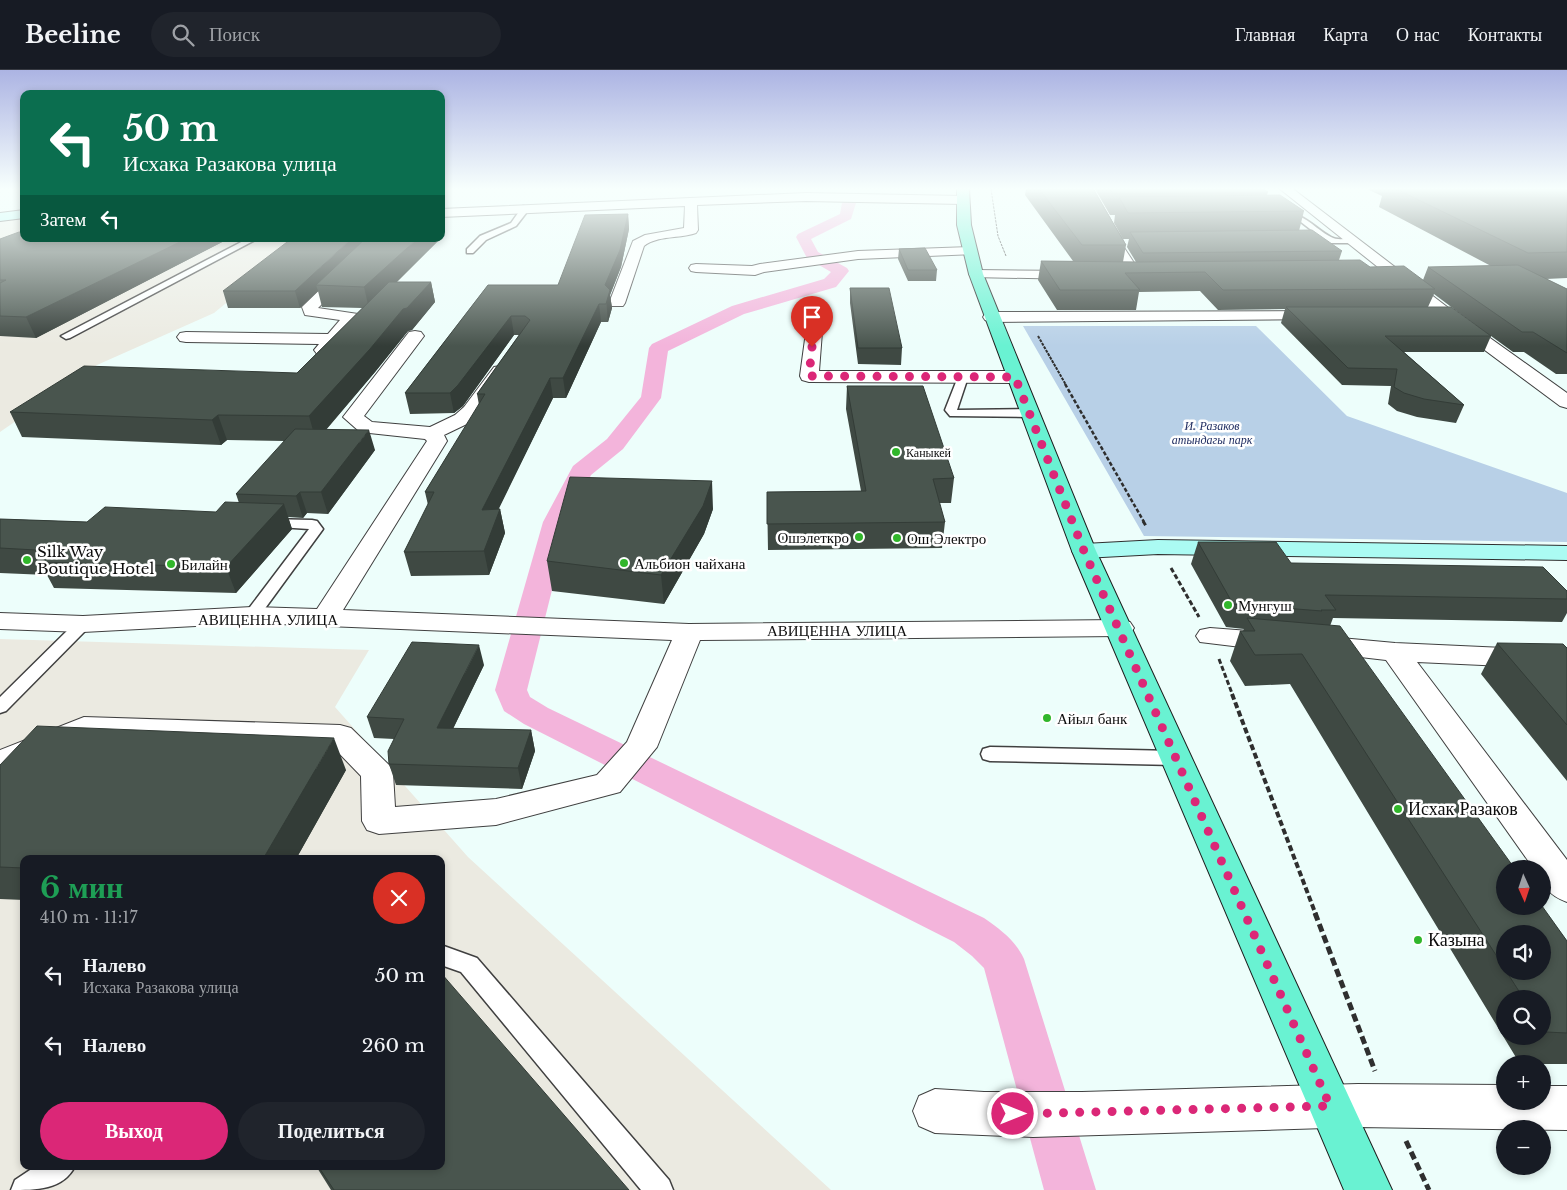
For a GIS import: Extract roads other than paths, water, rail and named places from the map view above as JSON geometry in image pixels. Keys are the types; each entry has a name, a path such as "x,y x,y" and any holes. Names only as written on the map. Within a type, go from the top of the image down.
{"main road":[{"path":"968,241 991,317 1084,551 1120,628 1175,758 1368,1190"}],"street":[{"path":"617,303 638,244 641,241"},
{"path":"1118,241 1135,275"},
{"path":"1354,241 1449,316 1567,402"},
{"path":"314,359 352,316 311,312 310,307 377,242"},
{"path":"696,268 755,271 760,268 858,255 973,263 1012,274 1088,275"},
{"path":"1365,272 1393,272"},
{"path":"1116,275 1154,275"},
{"path":"991,317 1331,316"},
{"path":"1420,316 1449,316"},
{"path":"814,332 809,376 1015,377"},
{"path":"415,336 353,417 367,428 433,433 462,419 471,411 511,356"},
{"path":"186,337 333,339"},
{"path":"325,618 437,441 433,433"},
{"path":"1084,551 1158,547 1567,553"},
{"name":"АВИЦЕННА УЛИЦА","path":"0,621 83,624 252,616 689,632 1120,628"},
{"path":"0,763 84,728 340,736 376,773 379,821 496,812 608,784 641,747 689,632"},
{"path":"1210,636 1395,652 1563,663"},
{"path":"1395,652 1567,887"},
{"path":"935,1112 1064,1114 1330,1106 1567,1108"}],"lane":[{"path":"470,251 479,241"},
{"path":"66,336 247,242"},
{"path":"962,378 951,410 954,414 1030,413"},
{"path":"252,522 312,524 316,529 252,616"},
{"path":"0,707 83,624"},
{"path":"990,754 1175,758"},
{"path":"445,956 469,965 660,1190"},
{"path":"25,1190 55,1170"}],"waterway":[{"path":"805,241 812,255 841,271 830,283 738,310 659,348 651,398 615,444 581,471 556,522 511,690 516,703 536,716 969,930 987,943 1003,959 1070,1190"}],"place":[{"name":"Каныкей","path":"896,452"},
{"name":"Ошэлеткро","path":"859,537"},
{"name":"Ош Электро","path":"897,538"},
{"name":"Silk Way Boutique Hotel","path":"27,560"},
{"name":"Альбион чайхана","path":"624,563"},
{"name":"Билайн","path":"171,564"},
{"name":"Мунгуш","path":"1228,605"},
{"name":"Айыл банк","path":"1047,718"},
{"name":"Исхак Разаков","path":"1398,809"},
{"name":"Казына","path":"1418,940"}],"park label":[{"name":"И. Разаков атындагы парк","path":"1212,432"}]}
